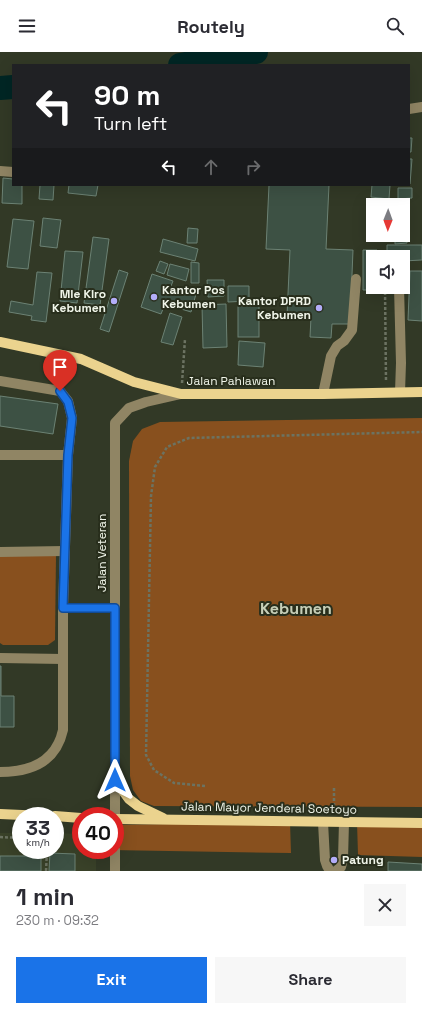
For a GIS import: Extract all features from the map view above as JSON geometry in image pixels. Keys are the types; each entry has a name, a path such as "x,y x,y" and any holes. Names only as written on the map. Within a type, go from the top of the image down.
{"main road":[{"name":"Jalan Pahlawan","path":"0,342 81,359 134,382 182,394 422,392"},
{"path":"115,780 129,799 138,806 167,819"},
{"path":"0,814 12,815"},
{"name":"Jalan Mayor Jenderal Soetoyo","path":"124,819 422,824"}],"street":[{"path":"410,109 422,107"},
{"path":"0,172 12,172"},
{"path":"323,394 330,356 338,346 344,342 352,330 356,279"},
{"path":"399,294 401,363 400,392"},
{"path":"0,381 60,391 68,402 72,418 68,455 63,608 63,730 59,744 54,752 46,759 33,767 20,771 0,772"},
{"name":"Jalan Veteran","path":"115,807 115,423 129,408 182,394"},
{"path":"0,455 68,455"},
{"path":"0,552 65,551"},
{"path":"63,608 115,608"},
{"path":"0,658 63,659"},
{"path":"324,822 325,860 330,871"},
{"path":"336,871 341,867 343,859 339,822"},
{"path":"115,859 115,871"}],"path":[{"path":"385,294 386,392"},
{"path":"182,394 185,339"},
{"path":"206,786 174,783 154,770 146,755 151,496 155,467 167,447 189,438 422,432"},
{"path":"334,788 339,822"},
{"path":"0,837 12,838"},
{"path":"46,871 47,859"}],"shaded area":[{"path":"422,418 422,807 154,806 141,801 133,790 130,776 129,461 133,441 142,429 160,422"},
{"path":"0,554 56,554 55,640 48,645 3,645 0,643"},
{"path":"290,822 291,853 124,850 124,825"},
{"path":"357,823 422,823 422,857 358,855"},
{"path":"0,833 12,833 12,859 64,859 64,833 72,834 72,859 96,859 96,871 0,871"}],"building":[{"path":"410,138 412,138 411,152"},
{"path":"410,159 412,159 410,184"},
{"path":"3,178 12,179 12,186 22,186 22,204 2,203"},
{"path":"40,186 54,186 53,200 39,199"},
{"path":"69,186 98,186 96,196 68,193"},
{"path":"269,186 329,186 326,249 353,250 350,324 332,324 331,338 310,337 311,317 287,316 290,250 266,249"},
{"path":"372,186 390,186 389,198 371,197"},
{"path":"398,188 412,188 412,198 398,198"},
{"path":"43,218 61,220 57,248 40,246"},
{"path":"13,219 34,221 28,269 7,267"},
{"path":"188,228 198,229 197,243 187,243"},
{"path":"93,237 109,239 100,305 84,303"},
{"path":"163,239 198,249 195,261 160,252"},
{"path":"395,242 407,242 407,243 395,244"},
{"path":"387,245 422,245 422,260 410,261 410,250 387,250"},
{"path":"363,250 366,250 366,290 363,290"},
{"path":"65,251 83,252 77,303 60,301"},
{"path":"160,261 168,264 164,274 156,271"},
{"path":"191,262 199,263 199,283 191,283"},
{"path":"170,264 189,269 186,281 167,275"},
{"name":"Mie Kiro Kebumen","path":"119,270 128,273 109,332 100,329"},
{"path":"410,271 422,271 422,321 408,320"},
{"path":"37,272 52,273 46,322 31,320 32,316 9,312 11,301 33,305"},
{"name":"Kantor Pos Kebumen","path":"152,274 173,281 171,286 196,294 191,312 165,304 161,314 141,307"},
{"path":"207,280 224,280 224,296 208,297"},
{"path":"228,286 249,286 249,301 228,302"},
{"path":"226,304 227,347 203,348 202,305"},
{"path":"238,306 259,306 259,337 238,337"},
{"path":"170,313 182,317 173,345 161,342"},
{"path":"239,341 265,343 263,367 238,365"},
{"path":"0,396 58,404 53,434 0,426"},
{"path":"0,666 1,696 14,696 14,727 0,727"},
{"path":"64,854 72,854 72,859 75,859 75,871 49,871 50,859 64,859"},
{"path":"0,856 12,856 12,859 41,859 41,871 0,871"},
{"path":"388,862 422,864 422,871 388,871"}],"waterway":[{"path":"186,64 256,52"},
{"path":"0,88 12,87"}],"place":[{"name":"Kantor Pos Kebumen","path":"154,297"},
{"name":"Mie Kiro Kebumen","path":"114,301"},
{"name":"Kantor DPRD Kebumen","path":"319,308"},
{"name":"Patung","path":"334,860"}],"district":[{"name":"Kebumen","path":"296,608"}],"route":[{"path":"60,391 68,402 72,418 68,455 63,608 115,608 115,780"}]}
